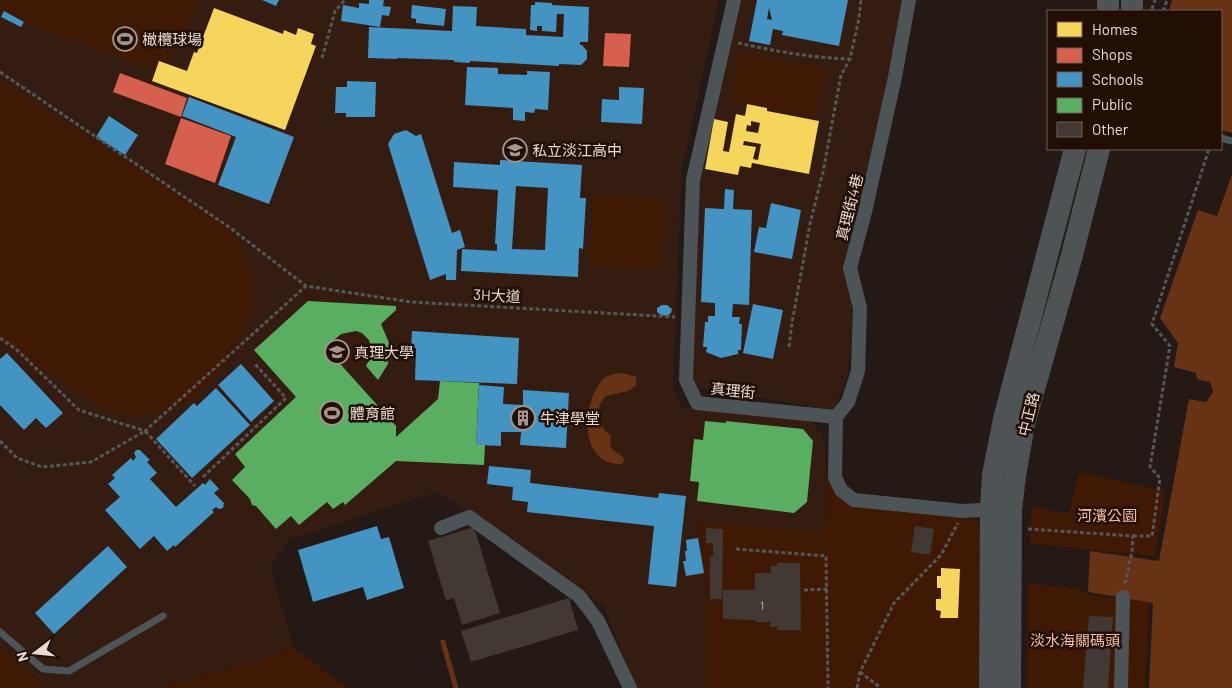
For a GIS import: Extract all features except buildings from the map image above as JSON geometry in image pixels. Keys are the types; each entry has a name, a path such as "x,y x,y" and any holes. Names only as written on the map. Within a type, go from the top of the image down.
{"main road":[{"name":"中正路","path":"1010,688 1001,509 993,475 1004,419 1075,150"},
{"name":"中正路","path":"990,688 1001,509 1015,476 1024,424 1072,255 1099,150"}],"street":[{"name":"真理街","path":"734,0 693,180 686,380 697,402 836,417"},
{"name":"真理街4巷","path":"836,417 848,402 858,371 860,308 850,268 865,212 895,77 909,0"},
{"path":"1096,0 1097,4 1105,10"},
{"path":"836,417 835,476 842,490 854,500 963,511 1001,509"},
{"path":"442,528 469,517 579,596 598,621 630,688"},
{"path":"1121,688 1123,597"}],"lane":[{"path":"0,632 43,669 69,671 164,616"}],"path":[{"path":"322,58 335,11 345,0"},
{"path":"789,348 810,224 823,172 840,74 850,59 861,0"},
{"path":"737,43 792,54 850,59"},
{"path":"0,72 229,227 306,286 145,431 91,462 42,468 17,458 0,441"},
{"path":"1026,529 1152,536 1160,478 1150,467 1170,346 1152,324 1209,150"},
{"name":"3H大道","path":"306,286 411,302 688,318"},
{"path":"0,338 16,350 79,410 145,431 195,486"},
{"path":"203,477 286,398 255,364"},
{"path":"857,688 860,672 894,603 941,556 963,511"},
{"path":"1123,597 1132,552 1133,536"},
{"path":"736,549 826,556 828,688"},
{"path":"804,590 827,589"},
{"path":"860,672 882,688"}],"shaded area":[{"name":"真理大學","path":"0,0 719,0 682,169 673,387 682,407 811,420 823,435 829,481 824,531 700,524 707,594 707,688 636,688 604,606 438,492 289,539 270,566 294,649 161,688 48,688 0,649"},
{"path":"736,0 904,0 862,207 845,266 855,313 848,373 834,410 701,388 691,374 697,182"},
{"path":"1172,0 1232,0 1232,133 1222,130 1222,10 1169,10"},
{"path":"1232,175 1232,688 1149,688 1153,603 1088,592 1090,551 1159,561 1189,399 1206,402 1213,392 1210,382 1197,379 1196,373 1174,367 1178,343 1160,318 1198,210 1217,216"},
{"path":"616,373 636,377 636,386 628,391 606,396 598,411 600,422 611,436 612,449 625,460 622,464 608,462 598,455 591,444 588,431 590,403 595,391 603,379"}],"green space":[{"name":"橄欖球場","path":"0,0 199,0 171,57 150,69 24,22 0,7"},
{"path":"740,52 825,68 816,117 731,101"},
{"path":"0,80 229,227 240,245 245,254 253,284 252,305 249,316 240,339 226,362 210,382 193,397 162,412 139,416 111,411 93,402 0,341"},
{"path":"593,195 665,199 661,269 589,265"},
{"name":"河濱公園","path":"1079,472 1165,491 1155,556 1030,544 1031,506 1069,514"},
{"path":"829,481 848,501 978,520 980,522 979,688 707,688 707,594 700,523 824,531"},
{"name":"淡水海關碼頭","path":"1028,583 1079,589 1088,595 1149,602 1145,688 1027,688"},
{"path":"0,649 48,688 0,688"},
{"path":"294,649 348,688 161,688"}],"waterway":[{"path":"443,642 456,688"}],"place":[{"name":"橄欖球場","path":"125,39"},
{"name":"私立淡江高中","path":"515,150"},
{"name":"真理大學","path":"337,352"},
{"name":"體育館","path":"332,413"},
{"name":"牛津學堂","path":"523,418"}]}
